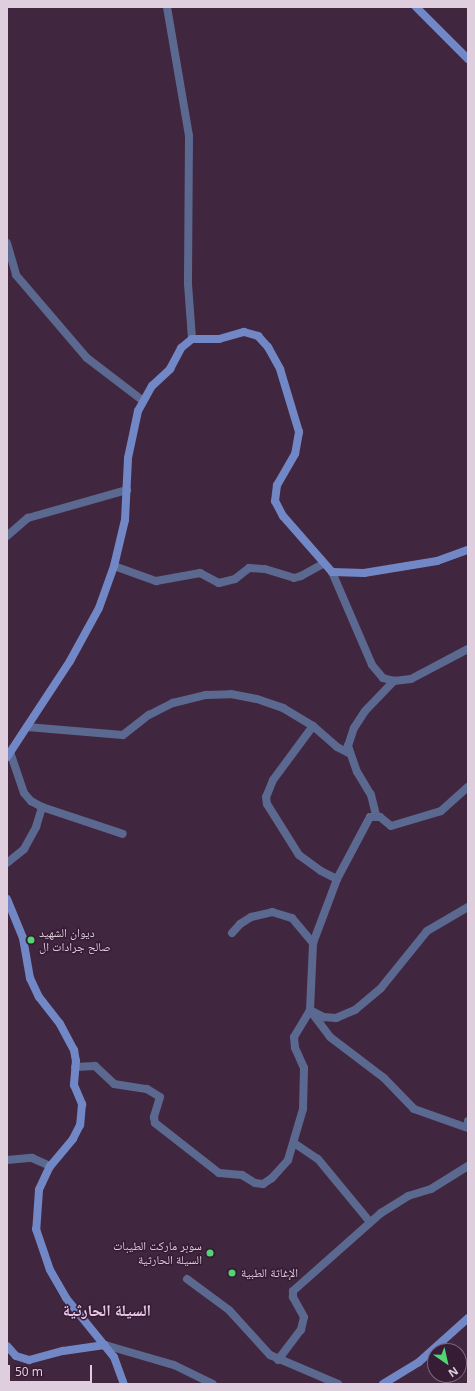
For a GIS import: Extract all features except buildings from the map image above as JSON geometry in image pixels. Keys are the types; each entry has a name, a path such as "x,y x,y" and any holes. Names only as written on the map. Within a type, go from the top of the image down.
{"street":[{"path":"168,7 189,136 188,284 192,339"},
{"path":"416,7 468,59"},
{"path":"7,243 16,275 36,299 87,358 142,400"},
{"path":"122,834 42,807 24,793 9,755 86,635 114,566 125,520 128,458 142,400 170,369 181,348 192,339 220,339 244,332 258,336 268,347 280,369 299,432 295,454 277,485 275,501 283,516 332,572 375,670 383,678 394,681 411,679 468,649"},
{"path":"7,536 33,516 127,490"},
{"path":"332,572 364,572 437,562 468,550"},
{"path":"114,566 156,581 200,573 219,583 235,578 249,568 265,569 294,578 301,576 324,563"},
{"path":"394,681 365,711 349,739 349,753 357,772 371,795 376,815 391,826 441,811 468,787"},
{"path":"27,727 123,735 149,715 173,703 218,694 244,696 270,703 313,726 337,747 349,753"},
{"path":"313,726 274,780 266,796 267,804 300,855 321,871 337,879"},
{"path":"7,863 24,849 36,827 42,807"},
{"path":"75,1067 95,1066 114,1084 147,1089 160,1097 154,1117 155,1122 219,1173 235,1173 255,1183 263,1184 272,1178 288,1160 303,1110 304,1068 295,1048 294,1037 310,1010 313,943 337,879 370,817 376,815"},
{"path":"7,898 22,938 30,978 70,1041 76,1061 74,1085 82,1104 80,1125 73,1139 50,1166 39,1190 36,1206 36,1229 42,1250 66,1298 105,1345 117,1364 124,1384"},
{"path":"310,1010 324,1017 336,1018 355,1010 381,988 427,931 468,907"},
{"path":"232,933 240,924 251,917 272,912 292,918 313,943"},
{"path":"310,1010 330,1037 384,1078 407,1103 421,1113 468,1128"},
{"path":"294,1143 318,1159 370,1222"},
{"path":"7,1160 32,1158 50,1166"},
{"path":"278,1360 301,1330 304,1317 293,1298 293,1291 370,1222 408,1196 431,1189 468,1166"},
{"path":"187,1278 229,1310 270,1355 278,1360 338,1384"},
{"path":"383,1384 419,1362 468,1318"},
{"path":"7,1346 16,1356 29,1360 63,1351 105,1345 174,1365 213,1384"}],"place":[{"name":"ديوان الشهيد صالح جرادات ال","path":"31,940"},
{"name":"سوبر ماركت الطيبات السيلة الحارثية","path":"210,1253"},
{"name":"الإغاثة الطبية","path":"232,1273"}],"district":[{"name":"السيلة الحارثية","path":"107,1310"}]}
